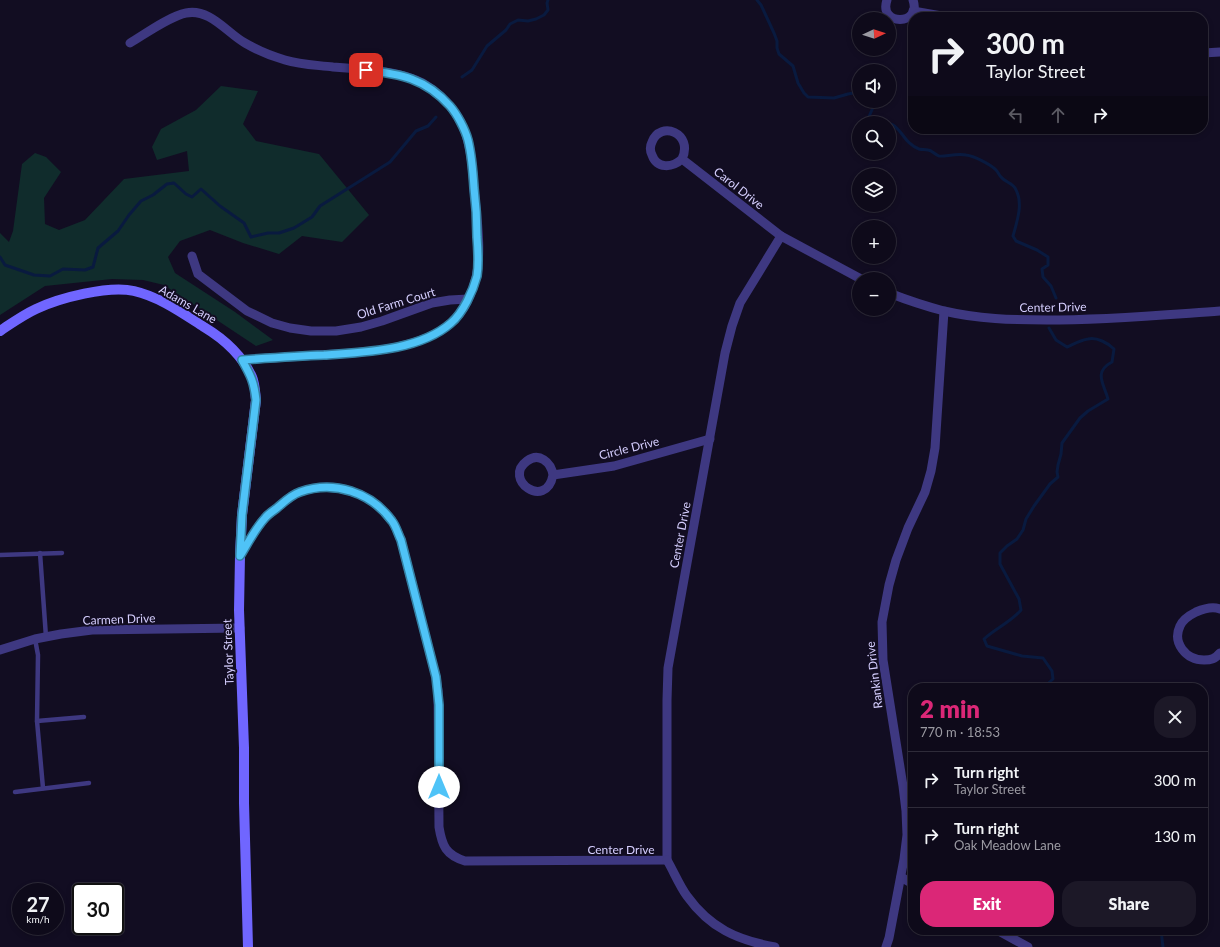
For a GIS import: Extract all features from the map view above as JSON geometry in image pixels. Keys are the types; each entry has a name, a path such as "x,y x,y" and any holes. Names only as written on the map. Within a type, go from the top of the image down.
{"street":[{"path":"887,0 887,11 893,19 898,20 908,17"},
{"path":"913,0 913,10 923,12"},
{"path":"130,43 175,17 188,12 198,12 210,17 244,42 262,52 285,60 305,64 394,73 409,77 426,85 442,97 451,107 461,123 468,139 476,212 478,256 477,274 468,299 460,313 451,323 430,336 404,345 379,350 242,360"},
{"path":"1208,53 1220,52"},
{"name":"Carol Drive","path":"682,159 781,236"},
{"path":"781,236 852,274"},
{"name":"Center Drive","path":"240,556 266,517 299,492 316,488 330,487 345,489 361,494 376,504 392,522 401,540 436,677 439,705 439,827 441,840 446,850 465,861 668,860 668,668 725,353 732,326 743,297 781,236"},
{"name":"Old Farm Court","path":"192,256 198,274 248,311 272,323 290,328 311,331 336,331 361,327 432,303 468,299"},
{"name":"Adams Lane","path":"0,331 37,308 55,302 101,291 132,291 156,298 207,328 228,344 242,360"},
{"name":"Center Drive","path":"896,295 944,311 1006,320 1126,317 1220,311"},
{"name":"Rankin Drive","path":"886,947 901,877 907,835 903,786 882,660 882,622 888,586 896,560 908,528 926,492 931,471 935,448 944,311"},
{"name":"Taylor Street","path":"242,360 252,377 256,400 242,515 240,556 240,628 248,947"},
{"name":"Circle Drive","path":"553,475 614,466 710,439"},
{"path":"1219,655 1211,660 1197,660 1191,658 1183,652 1179,644 1178,635 1180,626 1186,618 1208,608 1217,608 1220,610"},
{"name":"Carmen Drive","path":"0,650 35,639 92,630 240,628"},
{"path":"668,860 686,895 708,920 728,933 746,941 775,947"},
{"path":"901,877 908,881"},
{"path":"1006,935 1028,947"}],"lane":[{"path":"40,553 46,637"},
{"path":"0,555 62,553"},
{"path":"35,639 38,655 37,721 43,788"},
{"path":"37,721 84,717"},
{"path":"15,792 89,783"}],"green space":[{"path":"221,86 258,91 243,124 256,141 319,154 369,215 342,242 302,236 279,254 243,243 210,230 180,241 168,257 175,273 235,312 273,340 256,346 164,285 143,280 112,279 45,286 0,315 0,233 9,242 13,231 22,164 35,153 46,157 61,172 44,198 45,224 59,230 85,220 124,179 189,171 187,151 157,160 152,147 161,129 196,110"}],"waterway":[{"path":"462,77 472,70 487,46 506,30 510,24 518,20 528,21 544,15 548,10 548,0"},
{"path":"757,0 761,5 774,33 779,54 793,66 798,83 808,97 834,98 852,93"},
{"path":"869,116 873,108"},
{"path":"0,257 5,265 34,275 50,276 63,269 85,270 93,267 98,248 118,231 141,201 153,195 167,184 174,183 186,194 192,197 201,189 220,206 244,223 251,237 268,233 279,233 294,228 312,217 320,206 390,162 416,131 428,126 436,117"},
{"path":"896,127 907,141 919,149 929,150 939,156 962,155 977,159 993,168 1003,179 1014,186 1018,194 1019,212 1013,236 1016,241 1037,250 1048,257 1048,265 1042,269 1043,277 1051,286 1056,298"},
{"path":"1049,328 1056,340 1067,347 1083,340 1095,339 1102,341 1114,349 1112,362 1106,366 1101,374 1102,383 1108,399 1088,411 1080,418 1062,443 1057,472 1058,477 1050,484 1034,506 1026,519 1023,530 1017,539 1000,553 1000,564 1019,599 1021,610 1013,618 984,639 987,646 1022,656 1043,658 1052,671 1053,679 1049,683"},
{"path":"1162,935 1163,947"}],"route":[{"path":"366,70 394,73 409,77 426,85 442,97 451,107 461,123 468,139 475,199 478,256 477,274 472,290 460,313 451,323 430,336 415,342 379,350 354,353 242,360 252,377 256,400 242,515 240,556 266,517 299,492 316,488 330,487 345,489 361,494 376,504 392,522 401,540 436,677 439,705 439,787"}]}
